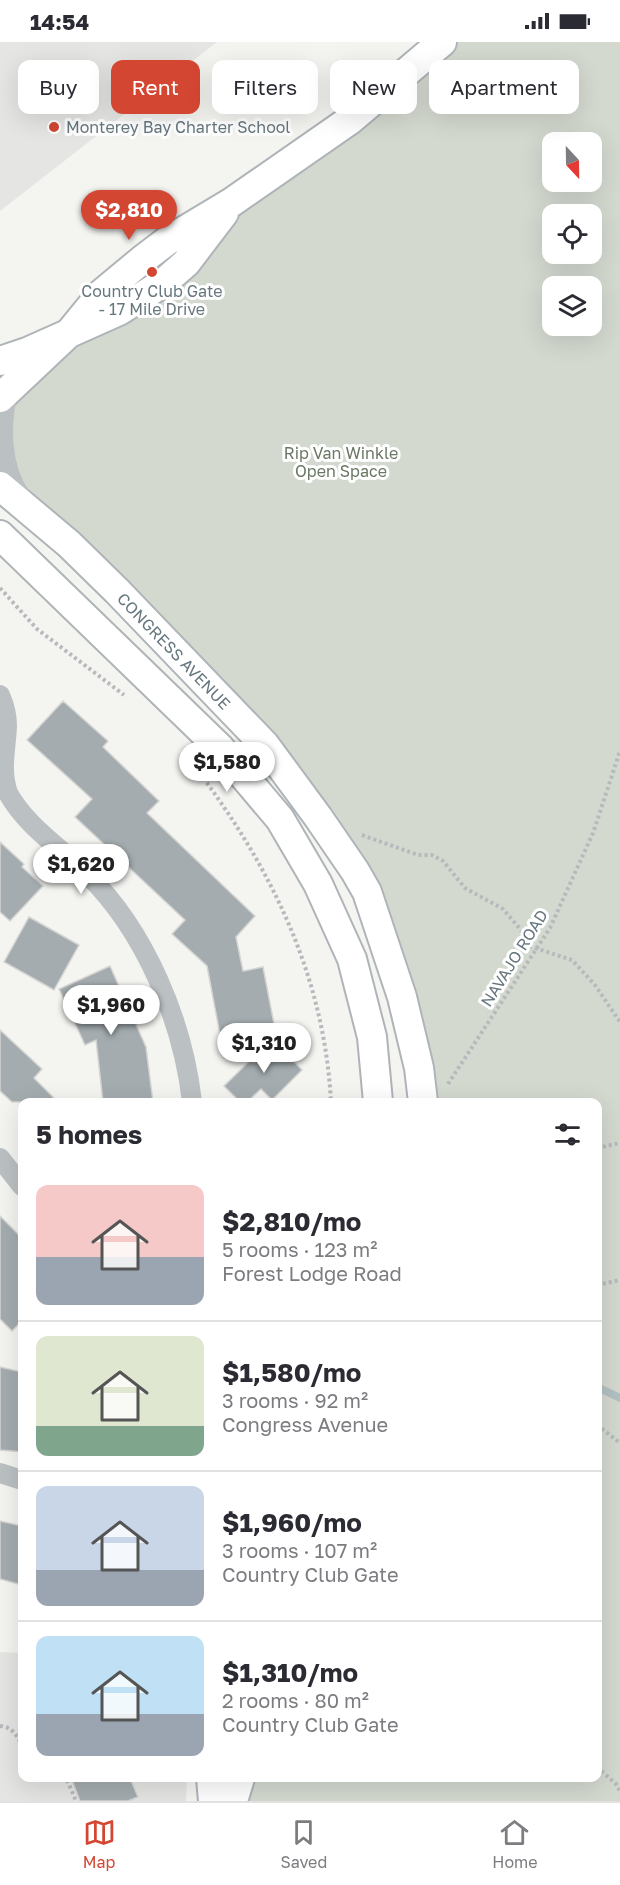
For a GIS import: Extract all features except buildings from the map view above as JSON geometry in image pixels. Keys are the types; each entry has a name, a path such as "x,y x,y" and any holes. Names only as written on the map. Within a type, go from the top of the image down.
{"street":[{"path":"38,518 16,491 6,471 2,429 4,394 70,332 101,294 142,260 167,241 232,202 350,120 442,42"},
{"path":"0,362 70,332"},
{"name":"CONGRESS AVENUE","path":"0,486 69,544 265,745 355,871 367,892 402,997 419,1068 432,1098"},
{"path":"0,535 220,748 280,819 318,884 352,959 372,1037 378,1098"},
{"path":"0,695 7,726 0,761 6,791 22,815 89,875 117,910 139,945 160,984 177,1028 188,1072 191,1098"},
{"path":"0,1158 18,1181"},
{"path":"0,1473 18,1479"},
{"path":"211,1782 213,1801"},
{"path":"233,1801 239,1782"}],"path":[{"path":"0,588 37,629 130,700"},
{"path":"178,746 227,811 261,864 292,927 324,1039 331,1098"},
{"name":"NAVAJO ROAD","path":"432,1098 550,928 593,833 620,751"},
{"path":"354,834 370,837 418,855 432,855 443,861 465,888 503,909 521,930 529,946 572,960 595,986 620,1022"},
{"path":"602,1147 620,1143"},
{"path":"602,1284 620,1280"},
{"path":"602,1429 620,1443"},
{"path":"0,1726 9,1728 18,1739"},
{"path":"602,1772 620,1792"},
{"path":"68,1782 76,1801"}],"shaded area":[{"name":"Monterey Bay Charter School","path":"0,42 217,42 194,60 111,60 111,114 125,114 0,211"},
{"path":"0,1652 18,1653 18,1782 187,1782 186,1801 0,1801"}],"green space":[{"name":"Rip Van Winkle Open Space","path":"444,42 620,42 620,1801 247,1801 249,1782 602,1782 602,1098 422,1098 402,997 318,817 38,518 2,445 5,400 119,311 232,202 349,114 417,114 417,62"}],"waterway":[{"path":"602,1389 620,1398"}],"place":[{"name":"Monterey Bay Charter School","path":"54,127"},
{"name":"Country Club Gate - 17 Mile Drive","path":"152,272"}]}
